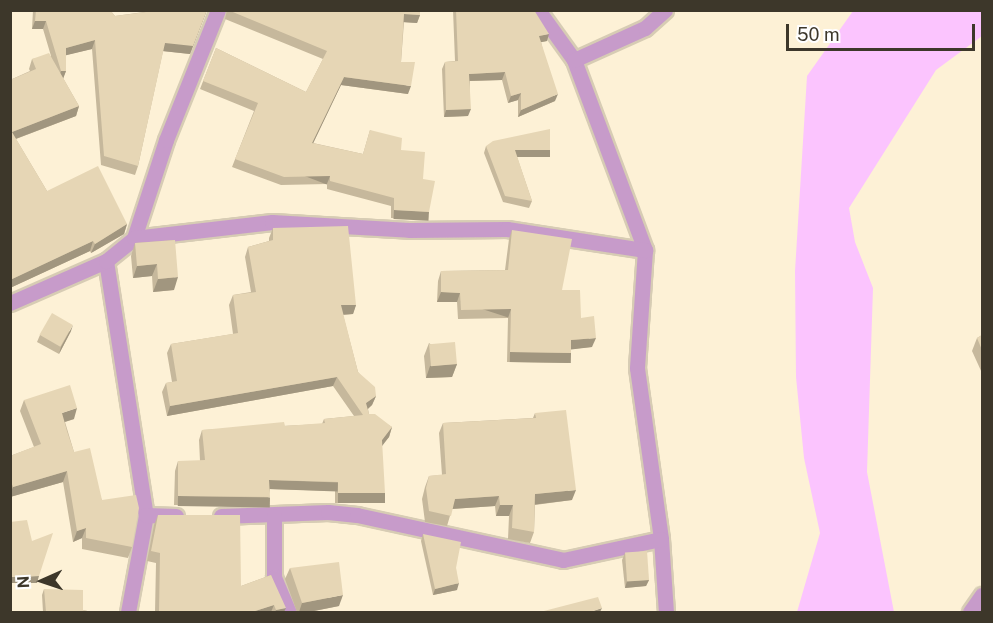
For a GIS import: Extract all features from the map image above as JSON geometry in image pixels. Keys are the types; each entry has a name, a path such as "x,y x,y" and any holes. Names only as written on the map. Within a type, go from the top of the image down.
{"street":[{"path":"10,303 106,261 134,238 166,140 218,10"},
{"path":"538,10 574,60 645,250 637,368 661,539 666,612"},
{"path":"574,60 645,28 665,10"},
{"path":"134,238 272,222 312,221 409,230 507,229 645,250"},
{"path":"106,261 146,515 128,612"},
{"path":"146,515 274,516 328,512 357,515 564,560 661,539"},
{"path":"274,516 274,577 289,612"},
{"path":"970,612 982,595"}],"shaded area":[{"path":"853,11 982,11 982,36 936,70 849,208 855,242 873,288 867,472 894,612 797,612 820,533 804,458 796,377 795,271 807,76"}],"building":[{"path":"36,10 110,10 115,16 146,12 146,10 207,10 193,46 165,43 138,166 104,156 95,40 66,48 66,71 61,71 46,21 35,21"},
{"path":"228,10 420,10 420,15 404,14 401,62 415,62 411,86 344,77 312,143 363,154 370,130 402,138 401,150 425,152 423,179 435,181 429,212 394,210 394,198 330,181 330,176 284,177 235,159 258,103 203,81 216,48 306,92 327,51"},
{"path":"456,10 534,10 549,34 539,36 558,94 521,110 521,93 511,96 505,72 469,74 471,109 446,110 445,62 458,61"},
{"path":"49,53 79,106 12,132 47,191 98,166 127,224 95,244 93,241 10,280 10,80 36,69 32,59"},
{"path":"550,129 550,150 515,150 532,201 505,196 486,146 493,141"},
{"path":"348,226 356,305 341,305 358,372 375,387 376,396 366,403 369,414 375,414 392,427 382,440 385,493 338,493 338,482 269,480 270,497 178,496 178,461 205,460 202,430 284,422 285,426 325,423 324,419 363,415 337,377 170,406 166,383 177,381 171,344 238,333 233,295 256,292 248,247 273,240 273,228"},
{"path":"512,230 572,239 562,290 580,290 581,318 594,316 596,338 571,340 571,353 510,352 511,309 461,310 460,293 441,292 441,271 508,270"},
{"path":"175,240 178,277 158,279 157,264 137,266 135,243"},
{"path":"52,313 73,325 60,347 40,335"},
{"path":"982,335 982,350 977,338"},
{"path":"455,342 457,364 431,366 429,344"},
{"path":"70,385 77,408 62,413 67,431 74,452 90,448 102,500 136,495 139,508 132,547 86,538 86,528 77,531 67,471 13,487 10,479 10,456 41,444 24,400"},
{"path":"566,410 576,490 535,494 534,532 512,528 513,505 500,505 499,496 455,499 451,516 429,511 426,488 429,476 446,474 443,423 536,418 535,413"},
{"path":"158,515 240,515 241,586 271,575 286,608 276,610 274,605 252,612 159,612 160,553 151,551"},
{"path":"27,520 32,541 53,533 39,576 10,577 10,522"},
{"path":"423,534 461,542 456,568 459,583 435,589"},
{"path":"647,551 649,580 627,581 625,553"},
{"path":"339,562 343,595 302,603 290,568"},
{"path":"44,589 83,590 83,610 92,612 46,612"},
{"path":"598,597 602,608 590,612 540,612"}]}
